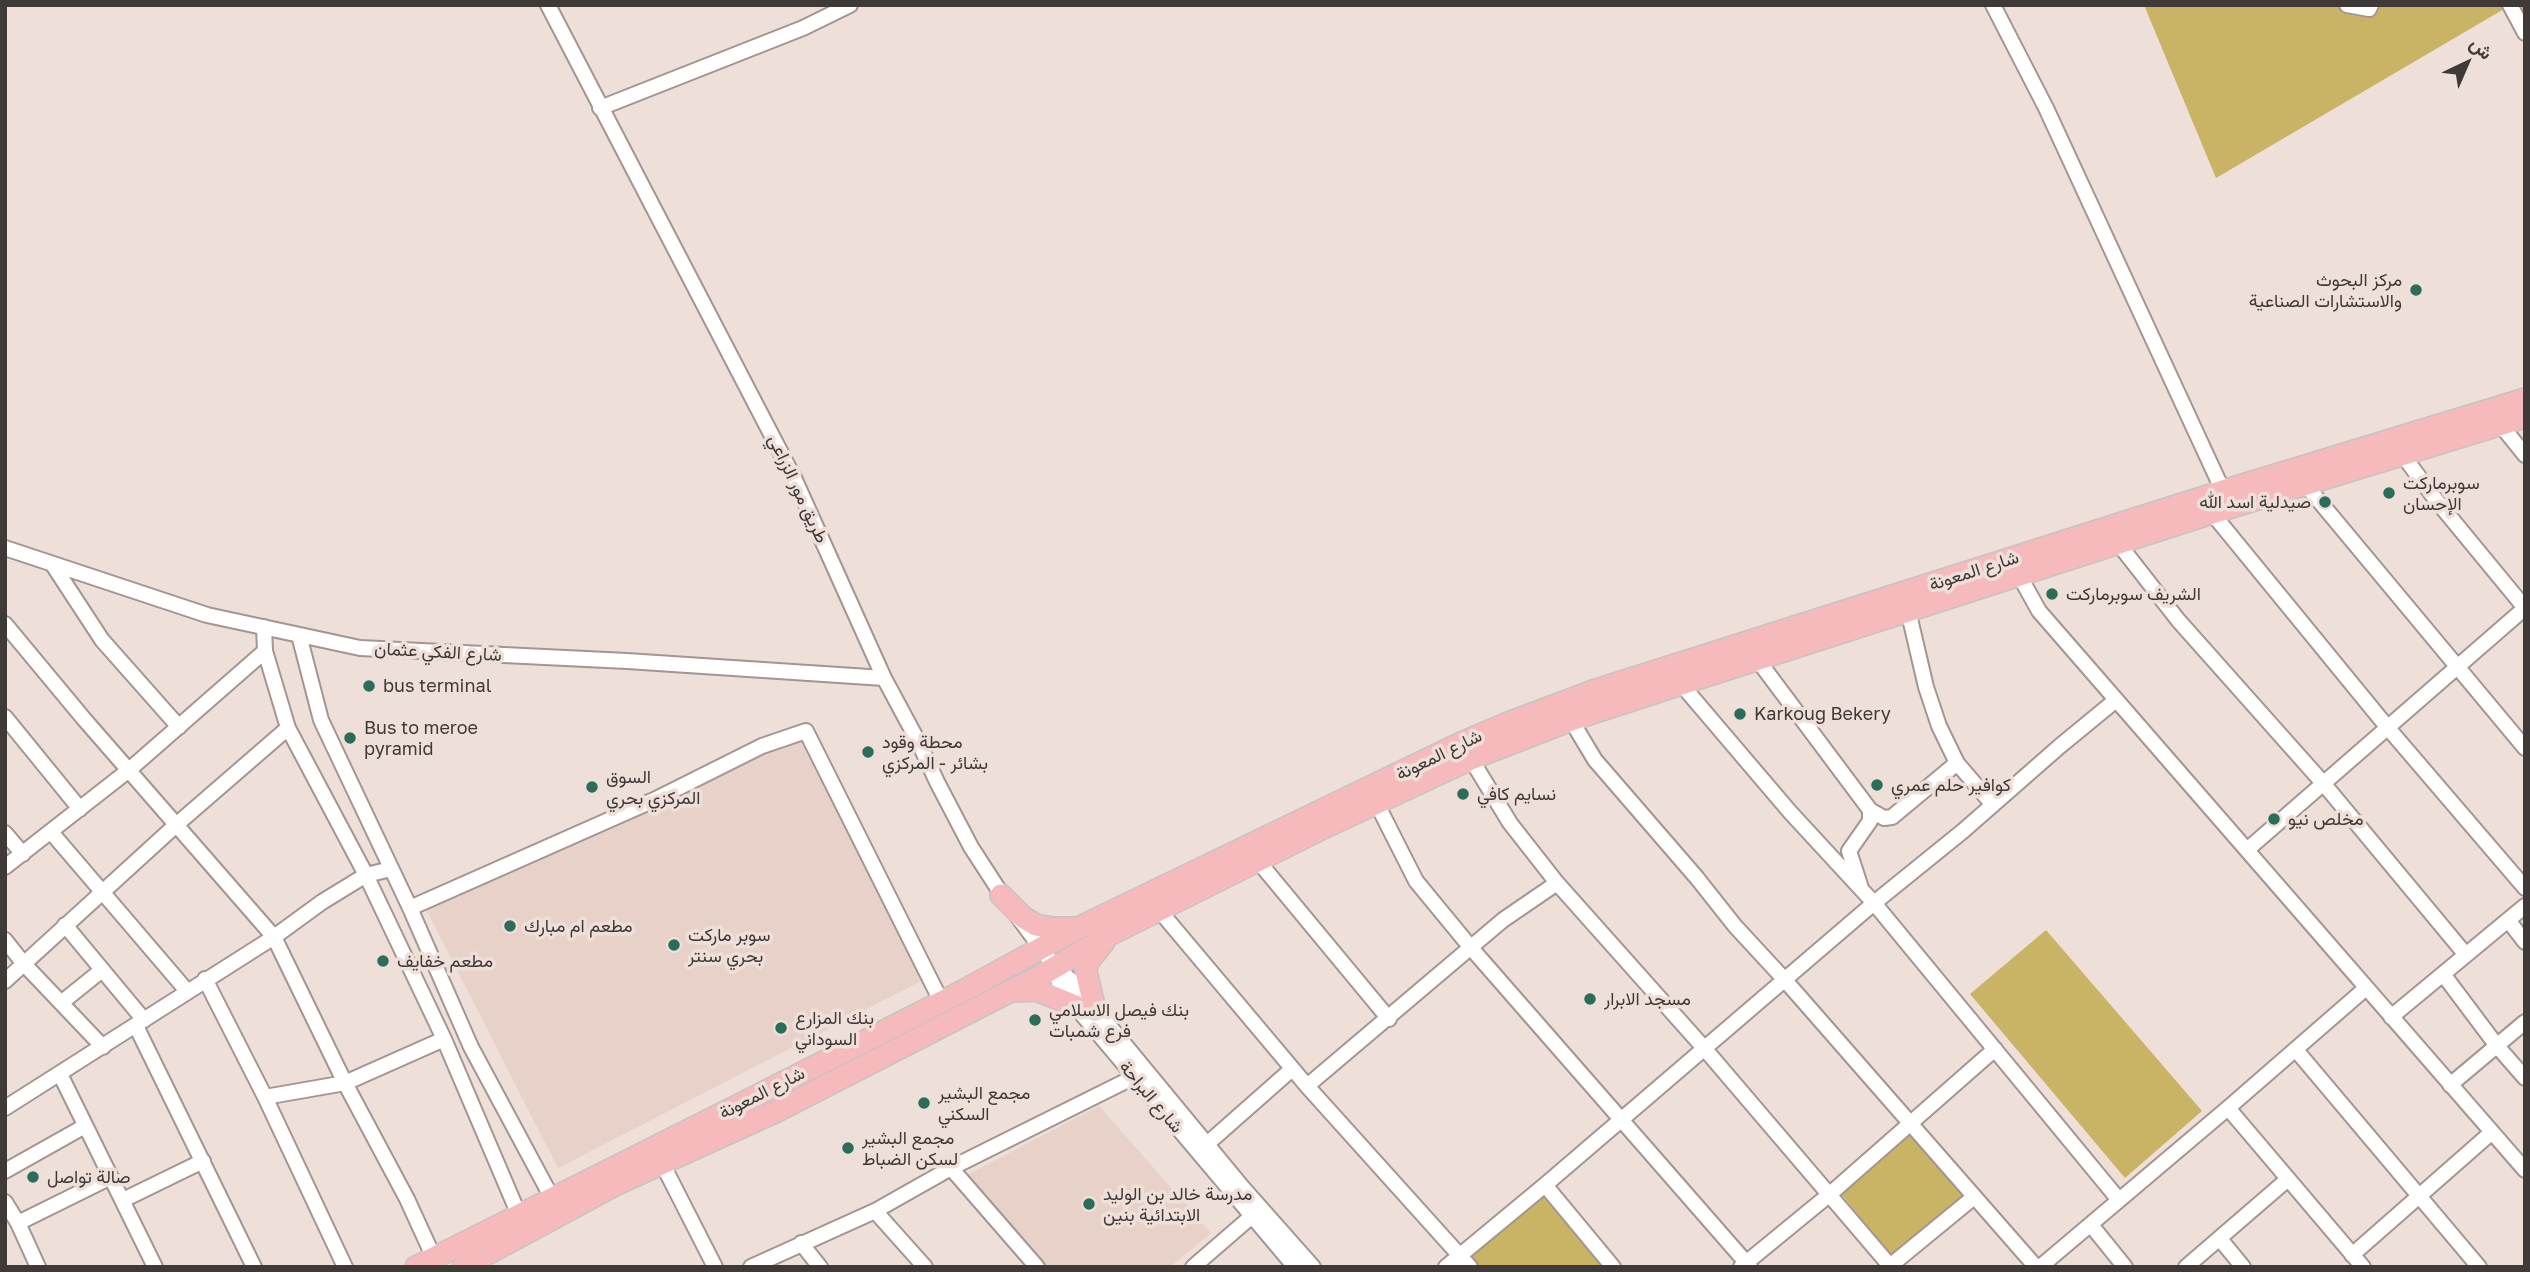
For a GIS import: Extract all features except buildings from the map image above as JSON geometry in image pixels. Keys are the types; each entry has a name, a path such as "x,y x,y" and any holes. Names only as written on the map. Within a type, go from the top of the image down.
{"highway":[{"name":"شارع المعونة","path":"476,1264 614,1176 1078,928 1461,743 1508,723 1593,691 2223,491 2525,399"},
{"name":"شارع المعونة","path":"425,1262 552,1198 614,1176 663,1165 777,1111 1055,967 1111,934 1376,802 1471,759 1571,720 1908,610 2211,513 2525,417"},
{"path":"1002,895 1023,916 1037,925 1078,928"},
{"path":"1007,992 1036,990 1085,1008 1088,962 1111,934"}],"street":[{"name":"طريق مور الزراعي","path":"548,5 746,381 795,480 884,678 971,847 1002,895 1055,967"},
{"path":"600,108 803,28 850,5"},
{"path":"1993,5 2046,107 2223,491"},
{"path":"2347,5 2369,9 2371,5"},
{"path":"2510,5 2525,33"},
{"path":"2500,424 2525,455"},
{"path":"2248,849 2525,608 2436,500 2402,454"},
{"path":"2305,484 2525,748"},
{"path":"2211,513 2388,728 2525,888"},
{"path":"2119,543 2178,620 2323,783 2466,956"},
{"name":"شارع الفكي عثمان","path":"5,548 207,615 360,648 627,660 884,678"},
{"path":"53,565 102,640 179,727"},
{"path":"2019,575 2039,611 2525,1170"},
{"path":"1908,610 1930,701 1957,763 1993,805"},
{"path":"5,624 274,937 345,1083 407,1199 425,1262"},
{"path":"264,627 265,651 288,728 366,875 444,1040 519,1215"},
{"path":"299,635 321,720 410,908 471,1047 552,1198"},
{"path":"5,867 129,770 265,651"},
{"path":"1757,659 1870,810 1884,818 1892,817 1957,763"},
{"path":"1681,684 1790,812 1874,903 2119,1200"},
{"path":"1446,1267 2116,700"},
{"path":"5,718 80,809"},
{"path":"1571,720 1595,760 1698,878 1743,936 2038,1267 2091,1225 2366,988"},
{"path":"5,981 176,825 288,728"},
{"path":"410,908 654,800 762,746 806,731 941,1001"},
{"path":"1471,759 1510,824 1557,883 1704,1048 1891,1266 1974,1197"},
{"path":"1376,802 1411,875 1746,1265 1995,1049"},
{"path":"1861,889 1849,851 1870,821 1870,810"},
{"path":"51,832 187,991"},
{"path":"5,833 23,854"},
{"path":"1258,861 1389,1018"},
{"path":"5,1108 274,937 322,902 366,875 391,869"},
{"path":"1307,1086 1510,915 1557,883"},
{"path":"2391,1017 2525,906"},
{"path":"1159,910 1292,1069 1470,1267"},
{"path":"2508,920 2525,942"},
{"path":"65,925 140,1023 254,1267"},
{"path":"5,940 24,964 103,1047"},
{"name":"شارع البراحة","path":"1055,967 1059,983 1085,1008 1207,1144 1313,1267"},
{"path":"61,1003 102,970"},
{"path":"2443,974 2525,1078"},
{"path":"205,979 265,1097 345,1267"},
{"name":"شارع البراحة","path":"1085,1008 1134,1077 1295,1267"},
{"path":"2449,1085 2525,1022"},
{"path":"265,1097 345,1083 444,1040"},
{"path":"2295,1050 2479,1267"},
{"path":"1207,1144 1292,1069"},
{"path":"60,1074 155,1267"},
{"path":"751,1267 876,1211 951,1168 1134,1077"},
{"path":"2228,1108 2363,1267"},
{"path":"5,1171 85,1126"},
{"path":"2352,1255 2492,1132"},
{"path":"122,1200 203,1161"},
{"path":"663,1165 715,1267"},
{"path":"951,1168 1037,1267"},
{"path":"19,1223 111,1177"},
{"path":"2186,1267 2288,1178"},
{"path":"1545,1185 1613,1267"},
{"path":"5,1202 19,1223 38,1267"},
{"path":"876,1211 925,1267"},
{"path":"1193,1267 1252,1216"},
{"path":"2091,1225 2125,1267"},
{"path":"2220,1239 2243,1267"},
{"path":"801,1243 820,1267"}],"shaded area":[{"path":"2144,5 2525,5 2525,34 2504,9 2216,178"},
{"name":"سوبر ماركت بحري سنتر","path":"799,738 923,980 558,1168 426,909"},
{"path":"2046,930 2202,1111 2125,1178 1970,994"},
{"name":"مدرسة خالد بن الوليد الابتدائية بنين","path":"1099,1106 1211,1233 1170,1267 1047,1267 967,1175"},
{"path":"1913,1132 1967,1196 1894,1259 1841,1194"},
{"path":"1543,1196 1602,1267 1479,1267 1469,1256"}],"place":[{"name":"مركز البحوث والاستشارات الصناعية","path":"2416,290"},
{"name":"سوبرماركت الإحسان","path":"2389,493"},
{"name":"صيدلية اسد الله","path":"2325,502"},
{"name":"الشريف سوبرماركت","path":"2052,594"},
{"name":"bus terminal","path":"369,686"},
{"name":"Karkoug Bekery","path":"1740,714"},
{"name":"Bus to meroe pyramid","path":"350,738"},
{"name":"محطة وقود بشائر - المركزي","path":"868,752"},
{"name":"كوافير حلم عمري","path":"1877,785"},
{"name":"السوق المركزي بحري","path":"592,787"},
{"name":"نسايم كافي","path":"1463,794"},
{"name":"مخلص نيو","path":"2274,819"},
{"name":"مطعم ام مبارك","path":"510,926"},
{"name":"سوبر ماركت بحري سنتر","path":"674,945"},
{"name":"مطعم خفايف","path":"383,961"},
{"name":"مسجد الابرار","path":"1590,999"},
{"name":"بنك فيصل الاسلامي فرع شمبات","path":"1035,1020"},
{"name":"بنك المزارع السوداني","path":"781,1028"},
{"name":"مجمع البشير السكني","path":"924,1103"},
{"name":"مجمع البشير لسكن الضباط","path":"848,1148"},
{"name":"صالة تواصل","path":"33,1177"},
{"name":"مدرسة خالد بن الوليد الابتدائية بنين","path":"1089,1204"}]}
